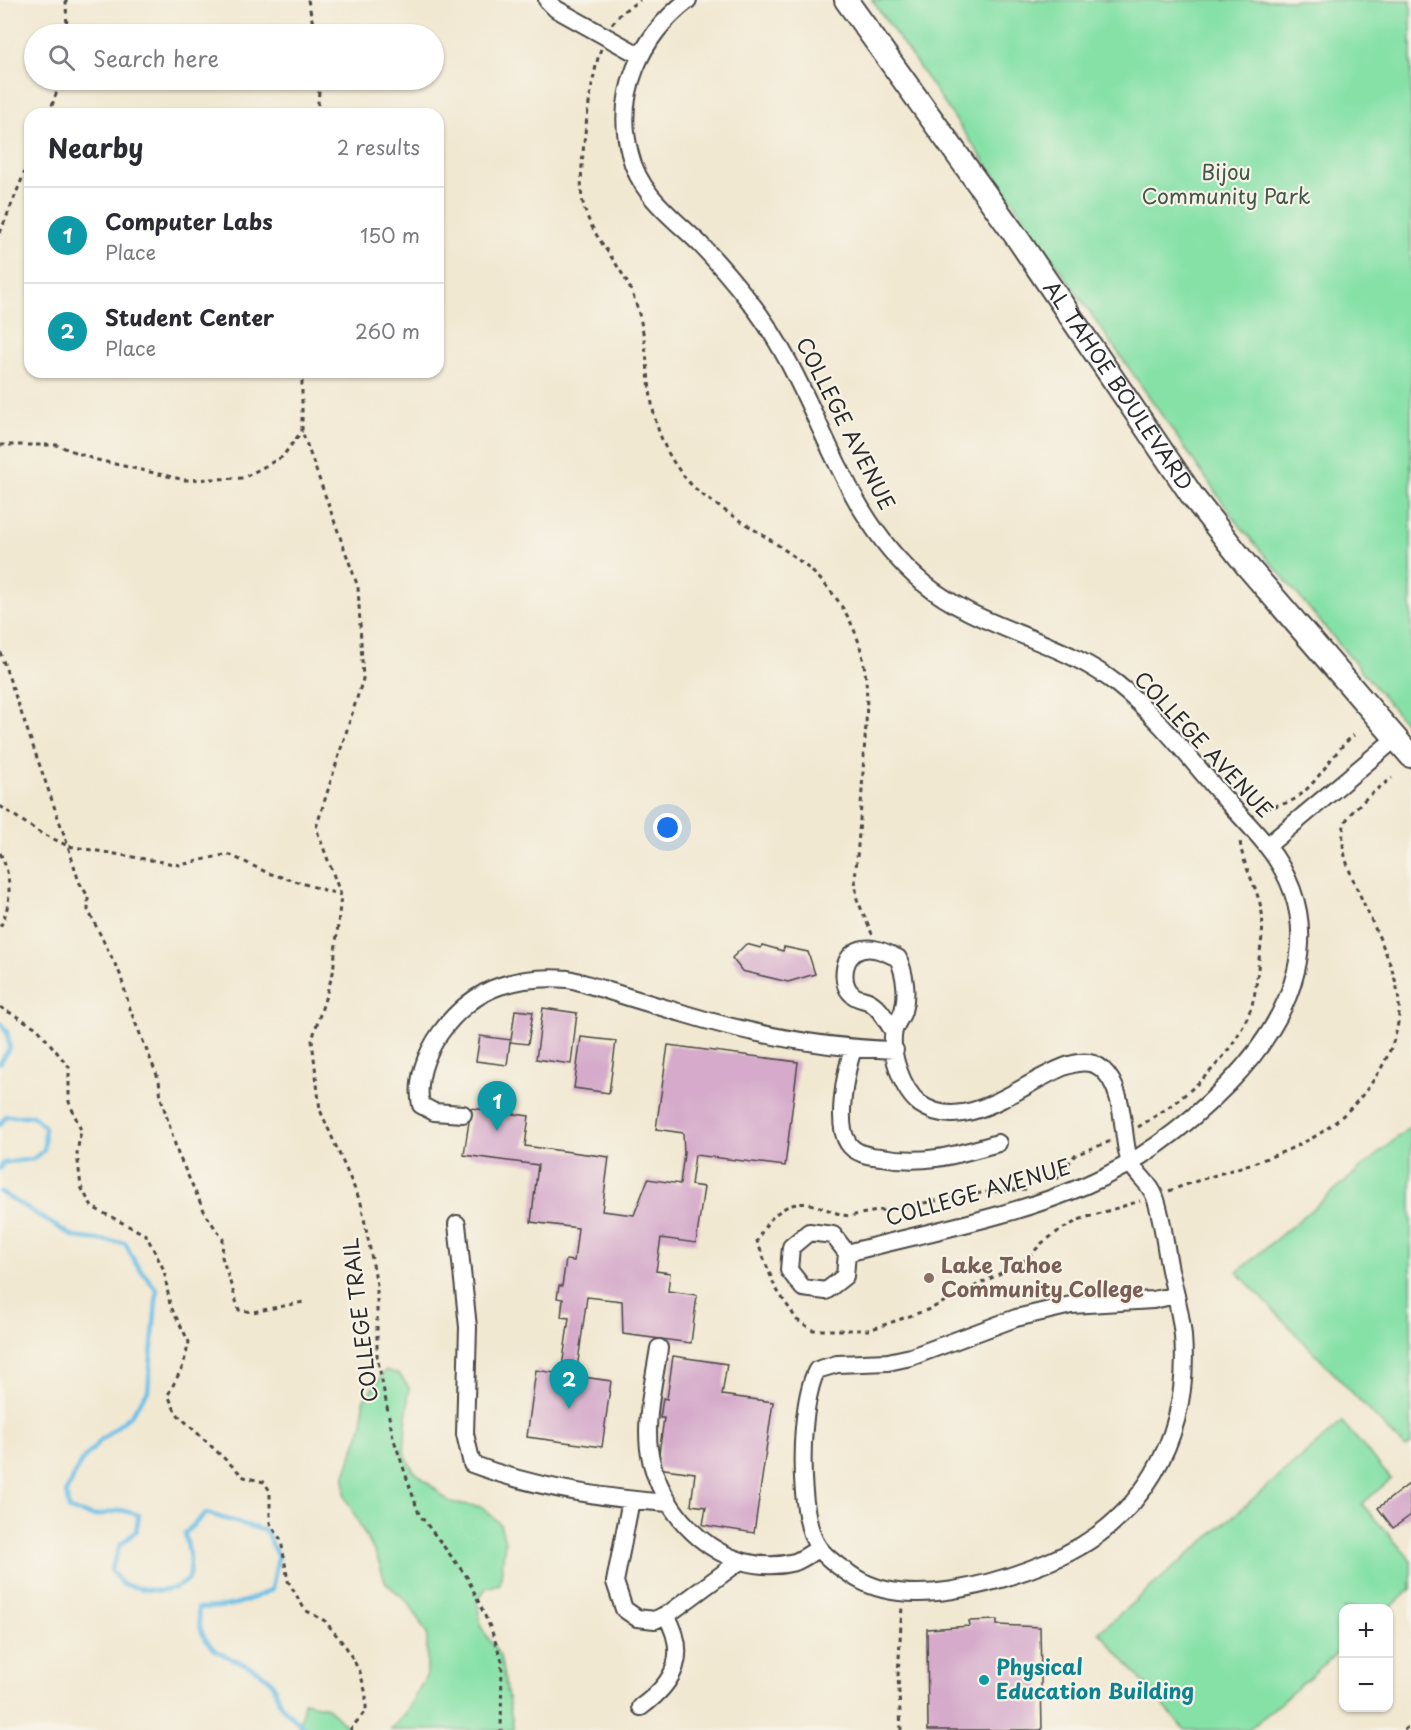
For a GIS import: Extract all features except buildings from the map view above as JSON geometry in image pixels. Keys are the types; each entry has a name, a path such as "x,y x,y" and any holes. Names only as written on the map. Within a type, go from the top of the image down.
{"main road":[{"name":"AL TAHOE BOULEVARD","path":"846,0 1017,239 1193,497 1247,566 1411,756"}],"street":[{"path":"547,0 556,9 639,55"},
{"name":"COLLEGE AVENUE","path":"688,0 670,14 639,55 627,103 626,130 630,156 641,181 656,204 721,266 769,327 795,371 858,507 876,535 926,585 956,605 991,622 1057,647 1114,682 1168,733 1267,846 1285,874 1295,901 1301,935 1299,963 1290,994 1277,1022 1234,1077 1209,1103 1166,1140 1130,1163 1088,1185 1044,1201 847,1253"},
{"path":"1267,846 1396,738"},
{"path":"893,1031 903,1009 905,975 898,958 881,949 864,949 853,954 844,967 845,983 852,995 870,1002 883,1014 893,1031 895,1050 906,1088 919,1103 939,1113 960,1115 980,1110 1013,1091 1066,1066 1082,1062 1098,1065 1110,1078 1119,1100 1130,1163 1144,1178 1155,1196 1176,1295 1183,1334 1181,1399 1158,1471 1119,1517 1098,1537 1070,1553 1017,1575 968,1588 912,1593 882,1589 857,1578 819,1548 806,1513 802,1474 810,1383 817,1370 837,1364 888,1362 911,1357 1016,1318 1071,1305 1119,1300 1153,1300 1176,1295"},
{"path":"463,1114 434,1112 421,1105 418,1092 420,1074 430,1049 447,1024 472,1002 499,986 534,979 569,979 745,1032 853,1048 895,1050"},
{"path":"853,1048 844,1082 844,1132 848,1144 862,1155 907,1162 939,1160 998,1143"},
{"path":"457,1224 468,1327 465,1434 472,1464 514,1480 631,1500 668,1503"},
{"path":"659,1348 649,1413 649,1448 656,1480 668,1503 697,1537 740,1561 775,1565 797,1561 819,1548"},
{"path":"631,1500 615,1582 624,1610 637,1618 655,1620 666,1615 740,1561"},
{"path":"641,1707 661,1692 673,1674 676,1664 674,1629 666,1615"}],"path":[{"path":"66,0 67,24"},
{"path":"308,0 313,24"},
{"path":"640,0 622,12 605,37 598,56 582,174 582,197 588,219 621,270 633,294 646,357 654,422 666,449 687,480 711,502 797,558 820,576 838,599 854,630 864,658 868,690 855,879 856,899 881,949"},
{"path":"52,108 58,90"},
{"path":"318,108 319,90"},
{"path":"0,233 24,174"},
{"name":"COLLEGE TRAIL","path":"302,378 302,431 358,587 363,679 316,828 341,895 333,973 312,1040 320,1110 361,1203 377,1286 377,1356 393,1437 419,1514 467,1577 492,1629 502,1661 501,1730"},
{"path":"0,445 57,445 93,459 185,480 243,478 282,457 302,431"},
{"path":"0,652 80,882 88,896 88,910 120,974 131,1012 159,1080 161,1098 178,1154 206,1215 223,1239 222,1257 239,1310 253,1312 304,1302"},
{"path":"0,806 39,832 68,846 180,866 228,854 268,873 341,895"},
{"path":"0,853 8,868 7,914 0,927"},
{"path":"0,1007 37,1028 69,1067 69,1102 81,1130 77,1154 81,1187 92,1207 146,1235 164,1270 170,1305 189,1342 183,1366 168,1395 176,1413 244,1478 264,1482 270,1491 270,1523 281,1540 288,1581 305,1610 325,1621 346,1647 360,1672 366,1694 366,1710 350,1730"},
{"path":"901,1730 898,1676 902,1605 912,1593"},
{"path":"1404,1730 1411,1724"}],"green space":[{"name":"Bijou Community Park","path":"872,0 1411,0 1411,730 1235,520"},
{"path":"1411,1126 1411,1444 1405,1448 1237,1272"},
{"path":"386,1370 400,1375 409,1388 404,1452 413,1470 450,1502 482,1507 500,1524 505,1542 500,1584 486,1588 477,1601 481,1627 500,1656 514,1730 390,1730 404,1715 427,1675 427,1634 409,1603 386,1583 377,1557 345,1497 345,1475 363,1424 363,1401"},
{"path":"1342,1422 1391,1479 1362,1504 1411,1560 1411,1589 1393,1605 1339,1604 1339,1651 1249,1730 1185,1730 1099,1632"},
{"path":"304,1702 327,1707 350,1730 299,1730"}],"waterway":[{"path":"0,1023 7,1032 10,1048 0,1063"},
{"path":"0,1125 6,1116 33,1116 45,1127 44,1150 33,1159 3,1163 0,1169"},
{"path":"0,1192 74,1237 125,1243 136,1264 157,1290 148,1391 130,1416 100,1441 81,1462 66,1492 69,1510 94,1516 121,1510 139,1515 136,1531 120,1545 111,1570 122,1584 149,1590 173,1588 189,1579 190,1558 185,1533 206,1513 266,1531 278,1557 272,1589 236,1604 198,1608 200,1625 205,1638 212,1647 268,1678 283,1707 307,1730"}],"place":[{"name":"Computer Labs","path":"497,1131"},
{"name":"Lake Tahoe Community College","path":"929,1278"},
{"name":"Student Center","path":"569,1409"},
{"name":"Physical Education Building","path":"984,1680"}]}
